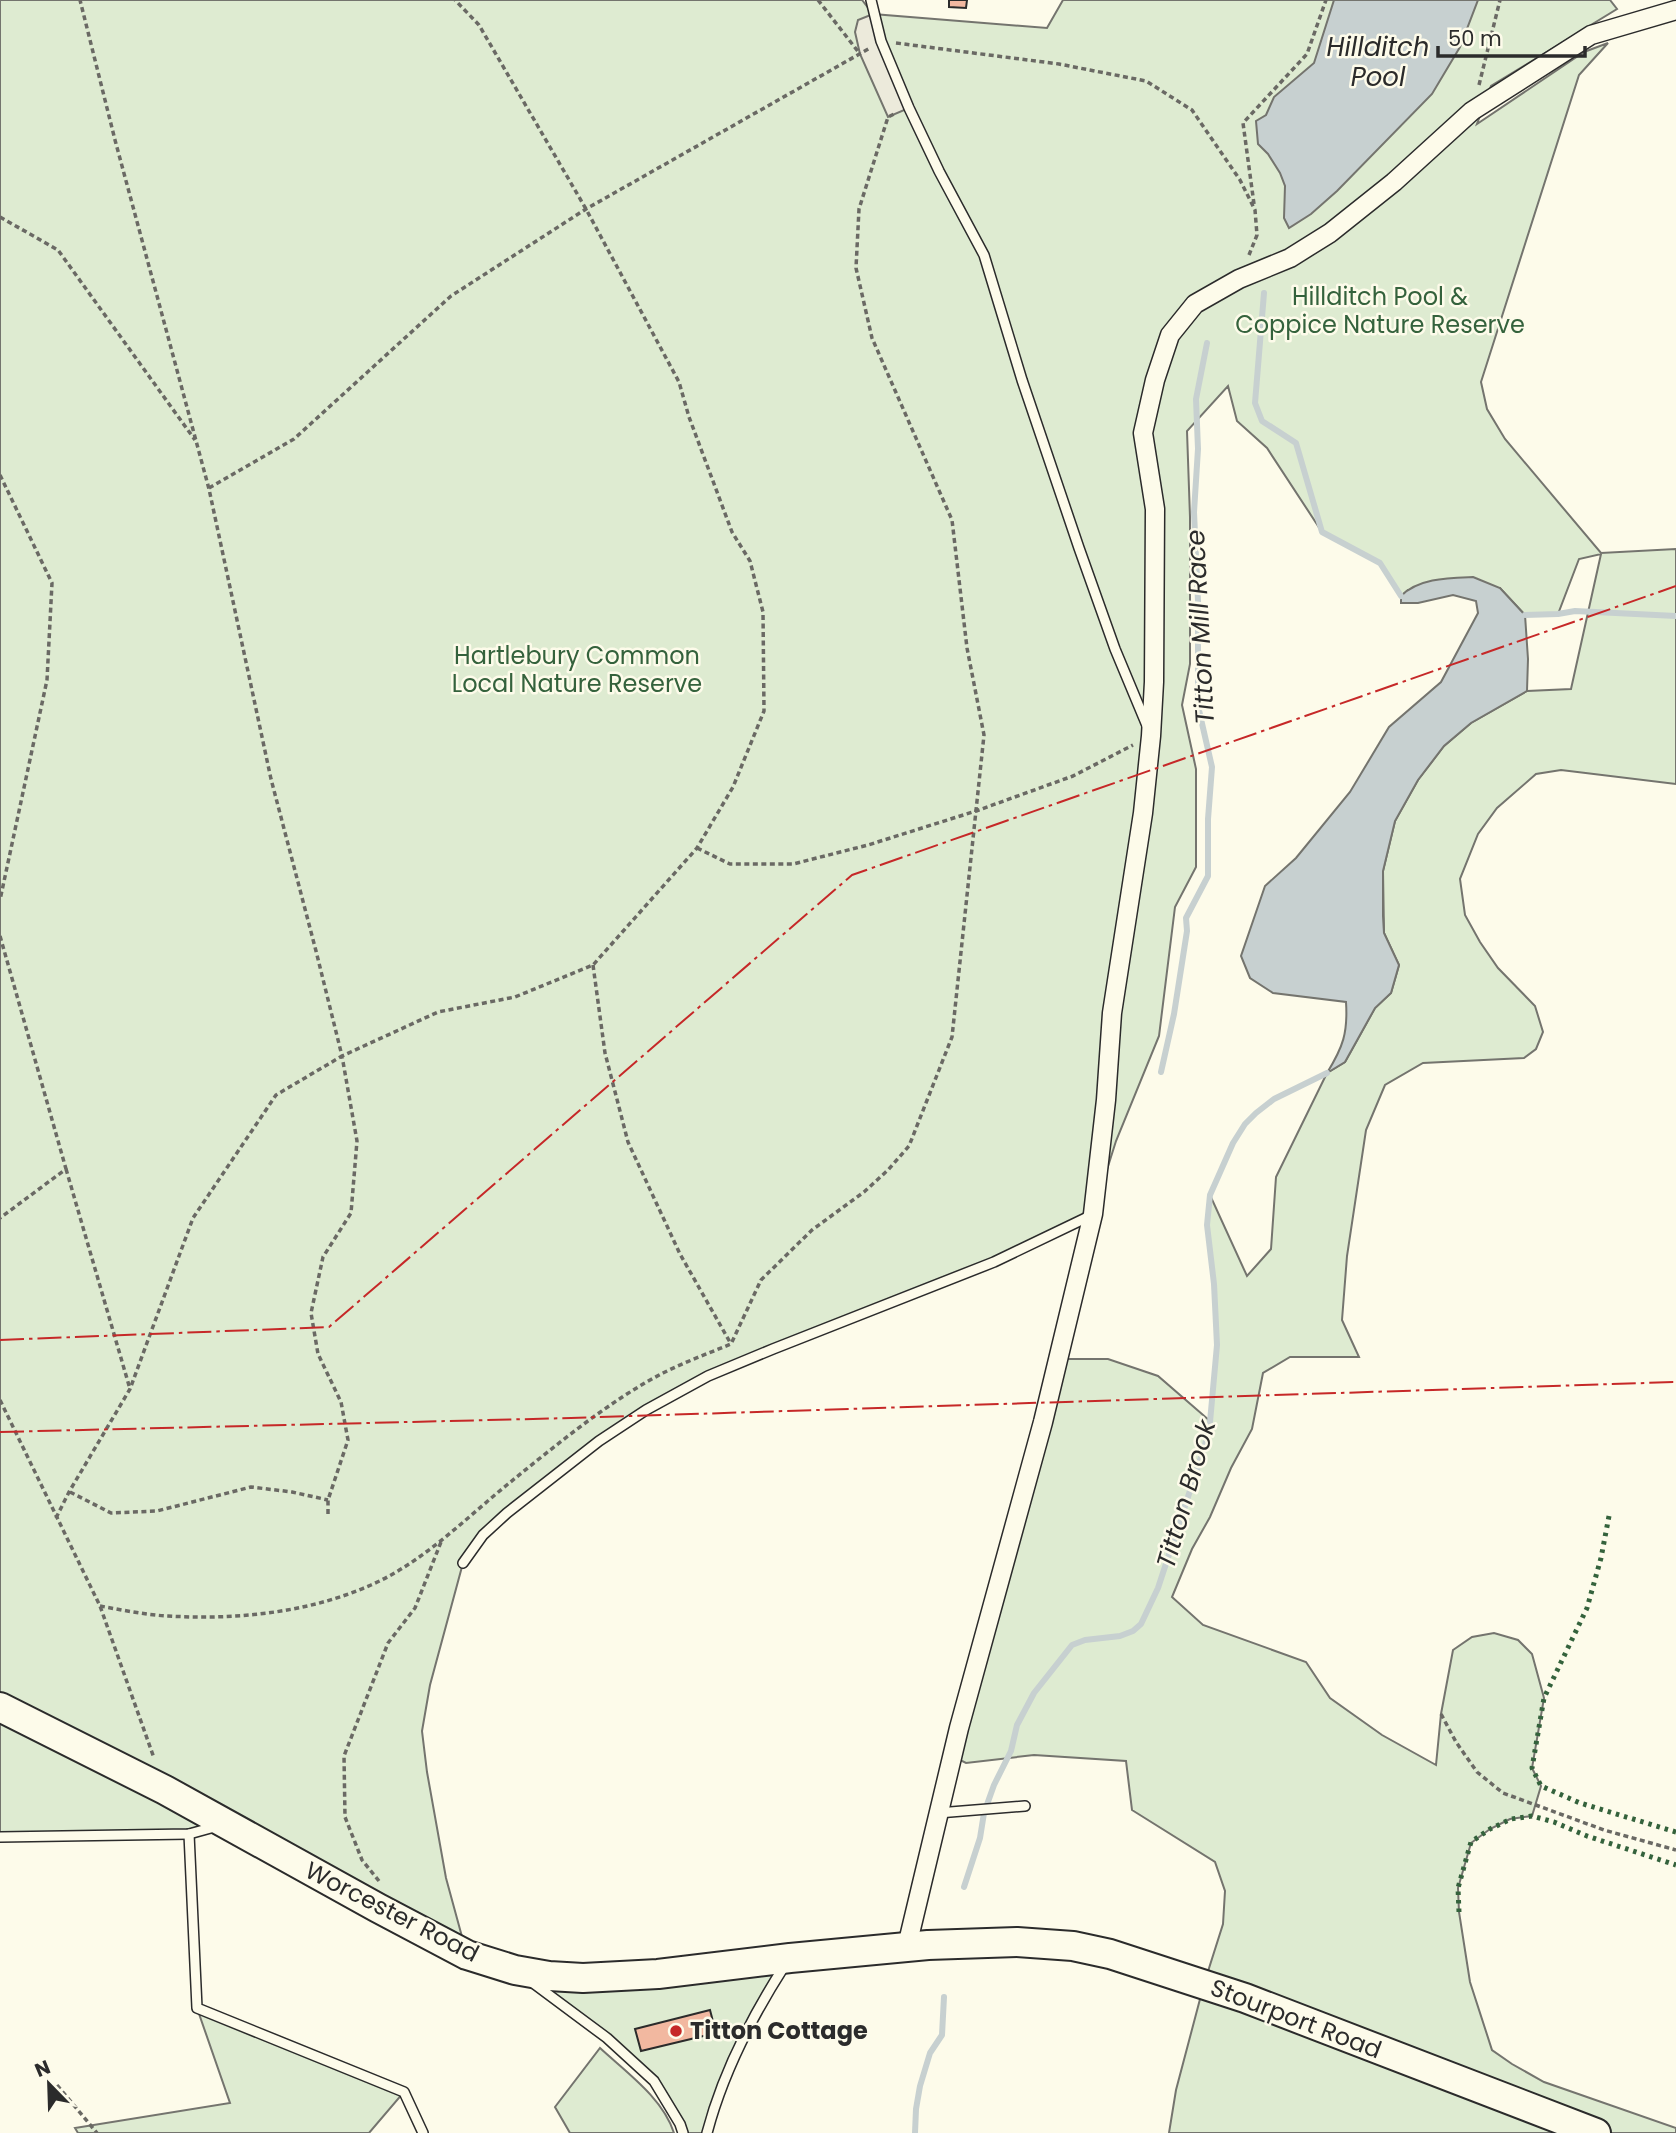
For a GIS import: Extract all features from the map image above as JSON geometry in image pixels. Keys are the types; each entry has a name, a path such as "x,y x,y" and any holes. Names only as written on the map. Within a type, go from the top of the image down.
{"main road":[{"name":"Worcester Road","path":"0,1707 165,1790 467,1955 515,1970 583,1978 658,1974 917,1945 987,1942"},
{"name":"Stourport Road","path":"987,1942 1073,1946 1110,1954 1245,1998 1596,2133"}],"street":[{"path":"917,1945 938,1814 1043,1422 1094,1214 1107,1100 1112,1013 1143,813 1151,736 1154,682 1154,509 1143,433 1155,380 1170,335 1195,304 1239,279 1290,258 1330,233 1394,182 1472,111 1591,35 1676,10"}],"lane":[{"path":"870,0 881,41 909,108 984,255 1022,380 1079,548 1115,649 1151,736"},
{"path":"463,1563 484,1535 507,1513 599,1441 646,1410 708,1376 994,1262 1094,1214"},
{"path":"938,1814 1025,1806"},
{"path":"0,1836 189,1834 224,1824"},
{"path":"189,1834 197,2008 404,2092 423,2133"},
{"path":"707,2133 716,2097 740,2044 768,1991 790,1958"},
{"path":"515,1970 607,2038 654,2081 683,2133"}],"path":[{"path":"80,0 209,489 271,779 342,1056 357,1141 351,1213 323,1258 311,1313 318,1354 341,1402 348,1440 328,1500 328,1514"},
{"path":"56,1518 130,1389 193,1218 276,1096 342,1056 438,1012 515,997 593,965 697,848 733,787 764,711 763,612 750,561 732,532 689,417 679,382 586,209 479,25 456,0"},
{"path":"818,0 860,54"},
{"path":"1239,279 1257,235 1243,123 1307,54 1326,0"},
{"path":"1472,111 1500,0"},
{"path":"209,489 294,439 451,296 586,209 881,41 1059,64 1146,80 1192,110 1240,180 1255,210"},
{"path":"100,1606 167,1616 243,1616 309,1607 372,1585 442,1540 507,1485 615,1402 663,1373 731,1344 761,1280 812,1230 864,1192 909,1146 952,1037 985,735 967,648 952,520 872,338 856,268 859,209 879,141 888,117 909,108"},
{"path":"0,217 58,250 196,442"},
{"path":"0,475 2,487 52,583 47,680 0,900"},
{"path":"697,848 730,863 793,864 868,845 976,811 1073,776 1151,736"},
{"path":"0,936 130,1389"},
{"path":"593,965 605,1053 628,1142 680,1254 741,1362"},
{"path":"0,1217 66,1169"},
{"path":"0,1400 100,1606 165,1790"},
{"path":"69,1492 111,1513 158,1511 251,1487 328,1500"},
{"path":"362,1860 345,1817 344,1756 388,1643 415,1608 442,1540"},
{"path":"1441,1714 1477,1772 1503,1793 1604,1830 1676,1850"},
{"path":"57,2085 97,2133"}],"green space":[{"name":"Hartlebury Common Local Nature Reserve","path":"0,0 862,0 873,14 1047,28 1063,0 1610,0 1617,9 1491,86 1477,124 1584,52 1608,43 1579,75 1481,382 1487,409 1505,439 1601,553 1676,549 1676,784 1561,770 1536,774 1497,808 1478,834 1460,879 1465,915 1498,968 1535,1006 1543,1032 1536,1049 1524,1058 1423,1063 1385,1085 1366,1130 1347,1256 1342,1320 1359,1357 1290,1357 1263,1373 1252,1429 1192,1549 1172,1597 1203,1625 1306,1662 1330,1698 1382,1735 1436,1765 1441,1714 1453,1650 1472,1637 1494,1633 1518,1640 1532,1654 1544,1698 1532,1768 1541,1786 1532,1816 1510,1819 1471,1843 1458,1888 1470,1982 1492,2050 1544,2082 1676,2128 1676,2133 1169,2133 1176,2090 1223,1924 1225,1891 1215,1862 1132,1810 1126,1761 1034,1755 966,1763 952,1756 1058,1359 1108,1359 1158,1376 1210,1421 1217,1345 1207,1225 1210,1195 1247,1276 1271,1249 1276,1177 1327,1073 1345,1062 1375,1008 1391,993 1399,965 1384,933 1383,871 1395,821 1418,780 1444,746 1471,723 1527,691 1571,689 1601,554 1579,559 1558,614 1525,615 1500,588 1408,590 1401,596 1380,563 1322,532 1267,448 1237,421 1228,386 1187,431 1190,664 1182,705 1196,769 1196,867 1175,907 1159,1036 1116,1141 1093,1214 994,1262 773,1349 646,1410 507,1513 463,1563 430,1685 422,1731 446,1878 467,1955 224,1824 189,1834 0,1838"},
{"path":"790,1958 740,2044 707,2133 683,2133 654,2080 515,1970"},
{"path":"197,2008 404,2092 369,2133 78,2133 75,2128 230,2103"},
{"path":"600,2048 653,2097 669,2120 674,2133 570,2133 555,2107"}],"shaded area":[{"path":"873,14 909,108 888,117 860,54 855,32 858,20"}],"water":[{"name":"Hillditch Pool","path":"1334,0 1478,0 1460,47 1432,94 1337,191 1311,214 1289,228 1284,218 1285,186 1268,154 1258,144 1256,121 1266,115 1274,97 1314,63"},
{"path":"1473,577 1500,588 1525,615 1527,691 1471,723 1444,746 1418,780 1395,821 1383,871 1383,916 1384,933 1399,965 1391,993 1375,1008 1345,1062 1327,1073 1343,1039 1346,1002 1273,993 1250,978 1241,956 1265,886 1296,858 1350,792 1389,727 1441,682 1478,613 1476,601 1453,595 1418,603 1401,603 1401,596 1425,582"}],"building":[{"path":"949,0 967,0 966,8 949,7"},
{"name":"Titton Cottage","path":"710,2010 716,2033 641,2051 635,2029"}],"waterway":[{"name":"Titton Brook","path":"1264,293 1255,403 1262,421 1296,443 1322,532 1380,563 1401,596"},
{"name":"Titton Mill Race","path":"1161,1072 1174,1014 1187,931 1186,918 1208,876 1212,767 1198,706 1198,601 1194,512 1198,449 1196,399 1207,343"},
{"path":"1525,615 1575,611 1676,616"},
{"name":"Titton Brook","path":"964,1887 994,1785 1011,1751 1017,1725 1034,1693 1072,1645 1133,1631 1141,1624 1158,1588 1205,1445 1210,1422 1217,1345 1207,1225 1210,1195 1233,1143 1245,1124 1274,1099 1327,1073"},
{"name":"Titton Brook","path":"915,2133 920,2086 930,2053 942,2035 944,1997"}],"hedge":[{"path":"1609,1516 1587,1608 1544,1698 1532,1768 1541,1786 1580,1803 1676,1832"},
{"path":"1459,1912 1458,1888 1471,1842 1511,1819 1532,1816 1554,1822 1587,1836 1676,1865"}],"power":[{"path":"0,1340 329,1327 852,875 1676,586"},
{"path":"0,1432 571,1418 1676,1382"}],"place":[{"name":"Titton Cottage","path":"676,2031"}],"park label":[{"name":"Hillditch Pool & Coppice Nature Reserve","path":"1380,311"}]}
